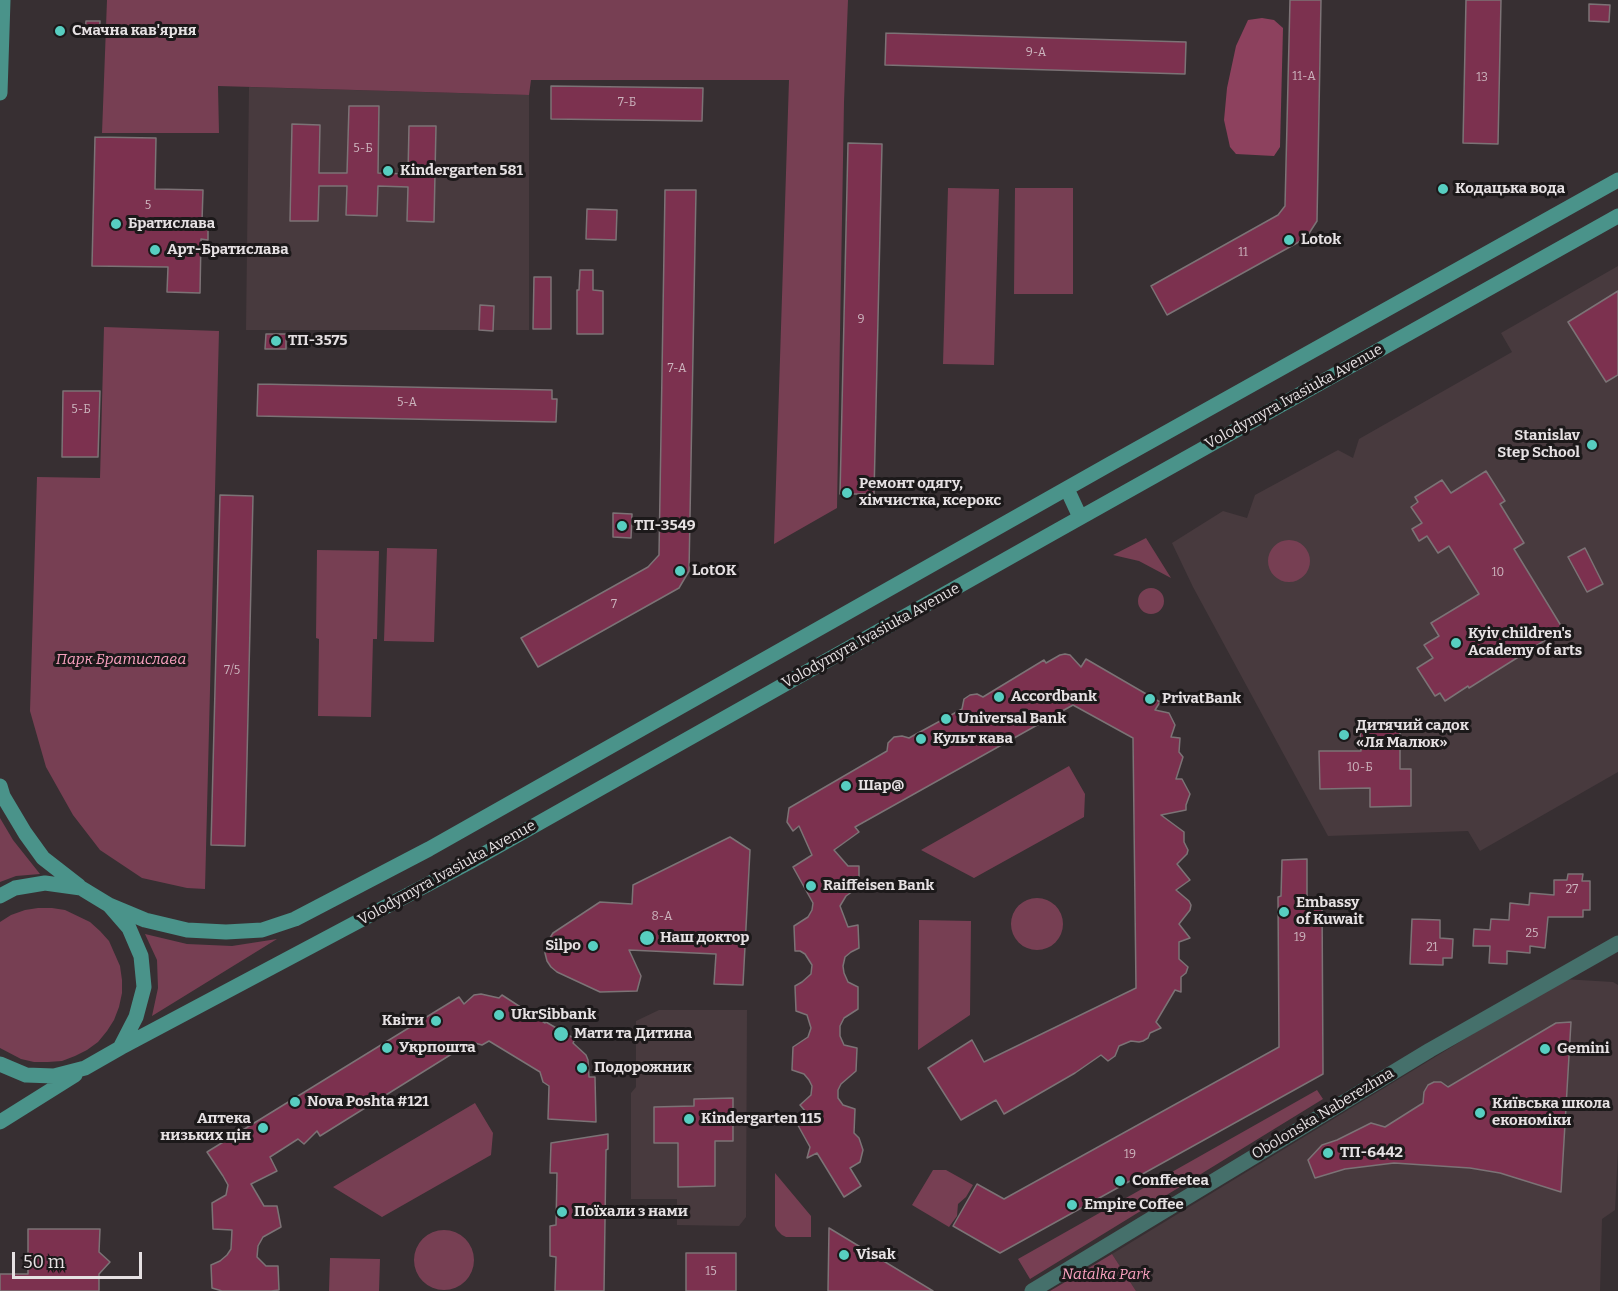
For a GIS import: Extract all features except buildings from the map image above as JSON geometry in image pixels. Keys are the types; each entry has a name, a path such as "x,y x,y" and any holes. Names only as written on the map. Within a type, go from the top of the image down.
{"main road":[{"path":"0,93 3,0"},
{"name":"Volodymyra Ivasiuka Avenue","path":"109,905 145,920 187,930 226,932 262,930 295,919 429,849 1618,180"},
{"name":"Volodymyra Ivasiuka Avenue","path":"85,1068 468,863 1618,216"},
{"path":"1066,489 1080,518"},
{"path":"0,786 3,796 43,858 81,888 109,905 129,928 141,957 144,987 136,1017 120,1048"},
{"path":"0,896 15,888 45,883 81,888"},
{"path":"0,1064 26,1075 54,1076 85,1068"},
{"path":"0,1122 85,1068"}],"street":[{"name":"Obolonska Naberezhna","path":"1032,1291 1430,1050 1618,943"}],"shaded area":[{"path":"1262,18 1274,20 1283,28 1280,147 1274,156 1236,154 1230,147 1224,120 1227,88 1236,46 1248,20"},
{"name":"Kindergarten 581","path":"249,87 529,95 529,330 246,330"},
{"name":"Kyiv children's Academy of arts","path":"1618,266 1618,772 1480,851 1468,831 1328,836 1193,587 1172,543 1223,511 1247,518 1255,495 1338,450 1353,458 1359,439 1512,352 1501,333"},
{"name":"Київська школа економіки","path":"1563,979 1613,982 1618,985 1618,1150 1615,1210 1602,1219 1600,1291 1136,1291 1112,1254"},
{"name":"Kindergarten 115","path":"659,1010 747,1010 746,1217 739,1226 677,1225 677,1199 631,1199 631,1093 636,1087 636,1021"}],"green space":[{"path":"107,0 848,0 837,508 774,544 789,80 531,80 529,95 218,86 219,133 102,133"},
{"path":"948,188 999,189 994,365 943,364"},
{"path":"1015,188 1073,188 1073,294 1014,294"},
{"name":"Парк Братислава","path":"104,327 219,331 205,889 187,888 142,878 100,850 73,815 46,767 30,711 37,477 100,478"},
{"path":"1146,538 1171,578 1139,561 1113,555"},
{"path":"1289,540 1304,546 1310,561 1304,576 1289,582 1274,576 1268,561 1274,546"},
{"path":"387,548 437,549 434,642 384,641"},
{"path":"317,550 379,551 377,639 373,639 371,717 318,716"},
{"path":"1151,588 1160,592 1164,601 1160,610 1151,614 1142,610 1138,601 1142,592"},
{"path":"1069,766 1085,794 1084,817 974,878 921,850"},
{"path":"0,818 13,840 40,874 16,876 0,882"},
{"path":"1032,898 1042,898 1056,905 1063,924 1056,943 1042,950 1032,950 1022,946 1015,939 1011,929 1011,919 1015,909 1022,902"},
{"path":"38,908 65,910 90,922 109,941 120,966 122,993 114,1020 98,1042 87,1050 62,1061 34,1062 21,1059 0,1048 0,922 11,915"},
{"path":"919,920 971,921 970,1015 918,1050"},
{"path":"145,934 187,944 232,946 277,939 152,1016 158,988 157,960"},
{"path":"1317,1090 1323,1099 1030,1279 1018,1259"},
{"path":"475,1103 493,1133 491,1155 382,1217 333,1187"},
{"path":"933,1170 946,1170 973,1185 966,1197 958,1204 957,1216 949,1227 912,1205"},
{"path":"775,1173 811,1216 811,1237 786,1237 777,1230 775,1226"},
{"path":"438,1230 450,1230 461,1235 469,1243 474,1260 472,1272 461,1285 450,1290 438,1290 427,1285 419,1277 414,1266 414,1254 419,1243 427,1235"},
{"name":"Natalka Park","path":"1112,1254 1136,1291 1050,1291"},
{"path":"330,1258 380,1259 379,1291 329,1291"}],"place":[{"name":"Смачна кав'ярня","path":"60,31"},
{"name":"Kindergarten 581","path":"388,171"},
{"name":"Кодацька вода","path":"1443,189"},
{"name":"Братислава","path":"116,224"},
{"name":"Lotok","path":"1289,240"},
{"name":"Арт-Братислава","path":"155,250"},
{"name":"ТП-3575","path":"276,341"},
{"name":"Stanislav Step School","path":"1592,445"},
{"name":"Ремонт одягу, хімчистка, ксерокс","path":"847,493"},
{"name":"ТП-3549","path":"622,526"},
{"name":"LotOK","path":"680,571"},
{"name":"Kyiv children's Academy of arts","path":"1456,643"},
{"name":"Accordbank","path":"999,697"},
{"name":"PrivatBank","path":"1150,699"},
{"name":"Universal Bank","path":"946,719"},
{"name":"Дитячий садок «Ля Малюк»","path":"1344,735"},
{"name":"Культ кава","path":"921,739"},
{"name":"Шар@","path":"846,786"},
{"name":"Raiffeisen Bank","path":"811,886"},
{"name":"Embassy of Kuwait","path":"1284,912"},
{"name":"Наш доктор","path":"647,938"},
{"name":"Silpo","path":"593,946"},
{"name":"UkrSibbank","path":"499,1015"},
{"name":"Квiти","path":"436,1021"},
{"name":"Мати та Дитина","path":"561,1034"},
{"name":"Укрпошта","path":"387,1048"},
{"name":"Gemini","path":"1545,1049"},
{"name":"Подорожник","path":"582,1068"},
{"name":"Nova Poshta #121","path":"295,1102"},
{"name":"Київська школа економіки","path":"1480,1113"},
{"name":"Kindergarten 115","path":"689,1119"},
{"name":"Аптека низьких цін","path":"263,1128"},
{"name":"ТП-6442","path":"1328,1153"},
{"name":"Conffeetea","path":"1120,1181"},
{"name":"Empire Coffee","path":"1072,1205"},
{"name":"Поїхали з нами","path":"562,1212"},
{"name":"Visak","path":"844,1255"}]}
